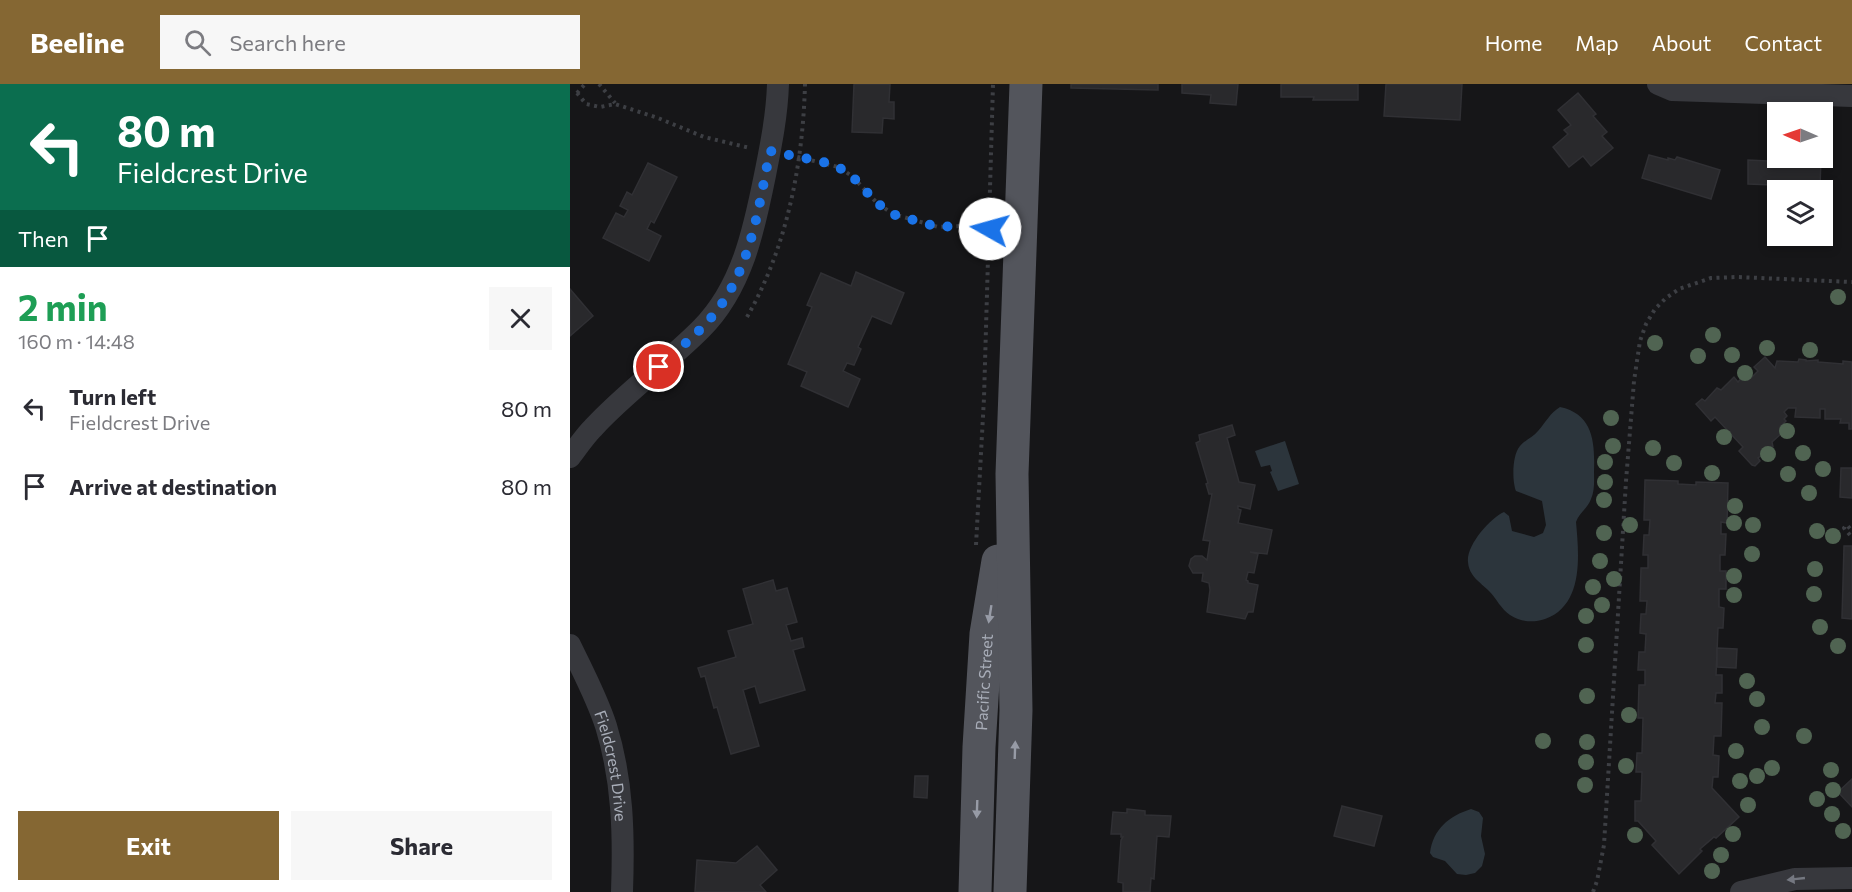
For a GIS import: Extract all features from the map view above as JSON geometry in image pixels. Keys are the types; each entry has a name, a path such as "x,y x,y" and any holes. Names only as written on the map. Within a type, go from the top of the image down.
{"main road":[{"name":"Pacific Street","path":"1010,892 1016,710 1012,474 1026,84"},
{"name":"Pacific Street","path":"975,892 979,747 986,634 1012,474"}],"street":[{"path":"570,457 592,429 701,329 731,290 744,259 759,204 770,151 778,84"},
{"path":"1658,84 1672,90 1852,96"},
{"name":"Fieldcrest Drive","path":"570,645 593,691 606,727 620,786 624,823 622,892"},
{"path":"1741,892 1795,879 1852,878"}],"path":[{"path":"578,93 585,84"},
{"path":"599,84 615,104"},
{"path":"747,317 769,276 780,242 799,156 805,84"},
{"path":"578,93 586,104 600,107 615,104 637,110 704,137 799,156 838,167 852,176 877,203 892,214 938,227 960,226 990,229 993,84"},
{"path":"570,93 578,93"},
{"path":"1593,892 1604,845 1635,360 1646,324 1655,309 1666,298 1687,286 1711,278 1852,282"}],"shaded area":[{"path":"1560,407 1579,416 1590,431 1594,450 1594,489 1590,502 1576,522 1578,564 1573,591 1567,603 1558,612 1545,619 1527,621 1514,617 1501,607 1470,571 1468,556 1480,533 1492,520 1504,512 1509,516 1512,531 1534,537 1543,533 1546,525 1542,501 1516,491 1513,475 1514,462 1520,446 1536,433"},
{"path":"1285,441 1299,484 1278,491 1270,472 1272,471 1270,465 1261,467 1255,451"},
{"path":"1471,809 1479,812 1483,818 1481,836 1485,854 1482,866 1475,873 1457,874 1445,861 1433,857 1430,853 1438,830 1456,815"}],"building":[{"path":"854,84 890,84 889,102 894,102 894,119 883,118 882,133 852,132"},
{"path":"1071,84 1158,84 1158,90 1071,88"},
{"path":"1182,84 1238,84 1236,105 1210,103 1211,95 1182,93"},
{"path":"1281,84 1358,84 1358,100 1281,97"},
{"path":"1386,84 1462,84 1460,120 1384,116"},
{"path":"1578,93 1596,114 1593,116 1607,132 1602,136 1613,148 1591,166 1583,156 1569,167 1553,147 1568,134 1564,130 1571,125 1558,110"},
{"path":"1649,155 1668,160 1668,158 1675,160 1677,157 1720,170 1711,199 1642,178"},
{"path":"1748,160 1767,161 1767,168 1821,168 1820,180 1767,180 1767,185 1748,184"},
{"path":"648,163 677,177 654,223 651,221 647,229 661,236 649,261 603,238 616,213 624,217 628,210 620,206 627,192 632,195"},
{"path":"856,272 904,293 891,324 872,316 858,347 861,349 854,365 847,363 843,371 860,379 848,407 801,386 807,372 788,364 812,307 807,305 821,273 851,286"},
{"path":"570,289 593,316 570,336"},
{"path":"1765,357 1775,368 1777,361 1798,362 1799,359 1843,364 1843,361 1852,362 1852,429 1849,429 1849,423 1840,423 1841,419 1825,419 1825,409 1820,409 1820,418 1795,417 1796,408 1788,408 1784,412 1787,416 1784,419 1786,421 1780,427 1784,431 1772,442 1773,447 1758,458 1760,461 1755,466 1752,465 1739,451 1743,447 1715,417 1711,421 1696,404 1702,399 1705,401 1717,388 1721,390 1734,377 1738,382 1743,376 1746,378 1749,375 1751,378 1758,371 1754,367"},
{"path":"1232,425 1235,435 1227,438 1239,482 1255,485 1250,509 1238,506 1241,510 1238,523 1272,530 1267,554 1250,552 1258,554 1254,573 1248,572 1246,580 1248,583 1258,585 1253,612 1248,612 1245,619 1207,612 1209,583 1202,581 1203,573 1193,573 1189,566 1191,559 1195,556 1202,556 1207,560 1210,541 1203,540 1212,494 1209,494 1196,443 1200,441 1199,435"},
{"path":"1841,468 1852,468 1852,498 1840,497"},
{"path":"1645,480 1678,481 1678,484 1696,485 1696,482 1728,483 1727,523 1721,522 1721,534 1726,534 1725,555 1720,555 1720,571 1726,571 1726,589 1719,589 1719,607 1724,608 1723,628 1718,628 1716,675 1722,675 1722,693 1716,693 1715,703 1722,703 1721,736 1714,736 1713,755 1719,756 1718,777 1713,777 1712,788 1739,817 1700,849 1702,851 1679,874 1652,845 1656,841 1638,821 1635,821 1635,801 1641,801 1642,772 1636,772 1637,753 1642,753 1643,718 1638,718 1639,685 1645,685 1645,670 1638,670 1639,652 1645,652 1646,634 1640,633 1641,614 1646,614 1647,601 1640,601 1641,568 1648,568 1648,555 1643,555 1644,535 1649,535 1650,520 1644,520"},
{"path":"1844,546 1852,546 1852,619 1842,618"},
{"path":"773,580 776,591 787,588 797,622 786,625 791,641 802,638 804,647 793,650 805,690 760,703 755,686 743,690 759,746 731,754 717,707 714,708 705,676 701,677 698,668 736,657 728,631 753,624 743,589"},
{"path":"1717,648 1737,649 1736,668 1717,667"},
{"path":"915,776 928,776 927,798 914,797"},
{"path":"1852,779 1852,807 1838,792"},
{"path":"1342,806 1382,816 1374,846 1334,836"},
{"path":"1127,809 1145,811 1145,815 1171,816 1169,837 1157,836 1154,879 1151,878 1150,892 1123,892 1123,883 1118,882 1123,837 1121,834 1111,834 1113,812 1127,813"},
{"path":"757,846 777,870 760,885 766,892 695,892 697,860 736,863"}],"route":[{"path":"659,367 701,329 731,290 744,259 770,151 838,167 852,176 877,203 892,214 938,227 960,226 990,229"}]}
